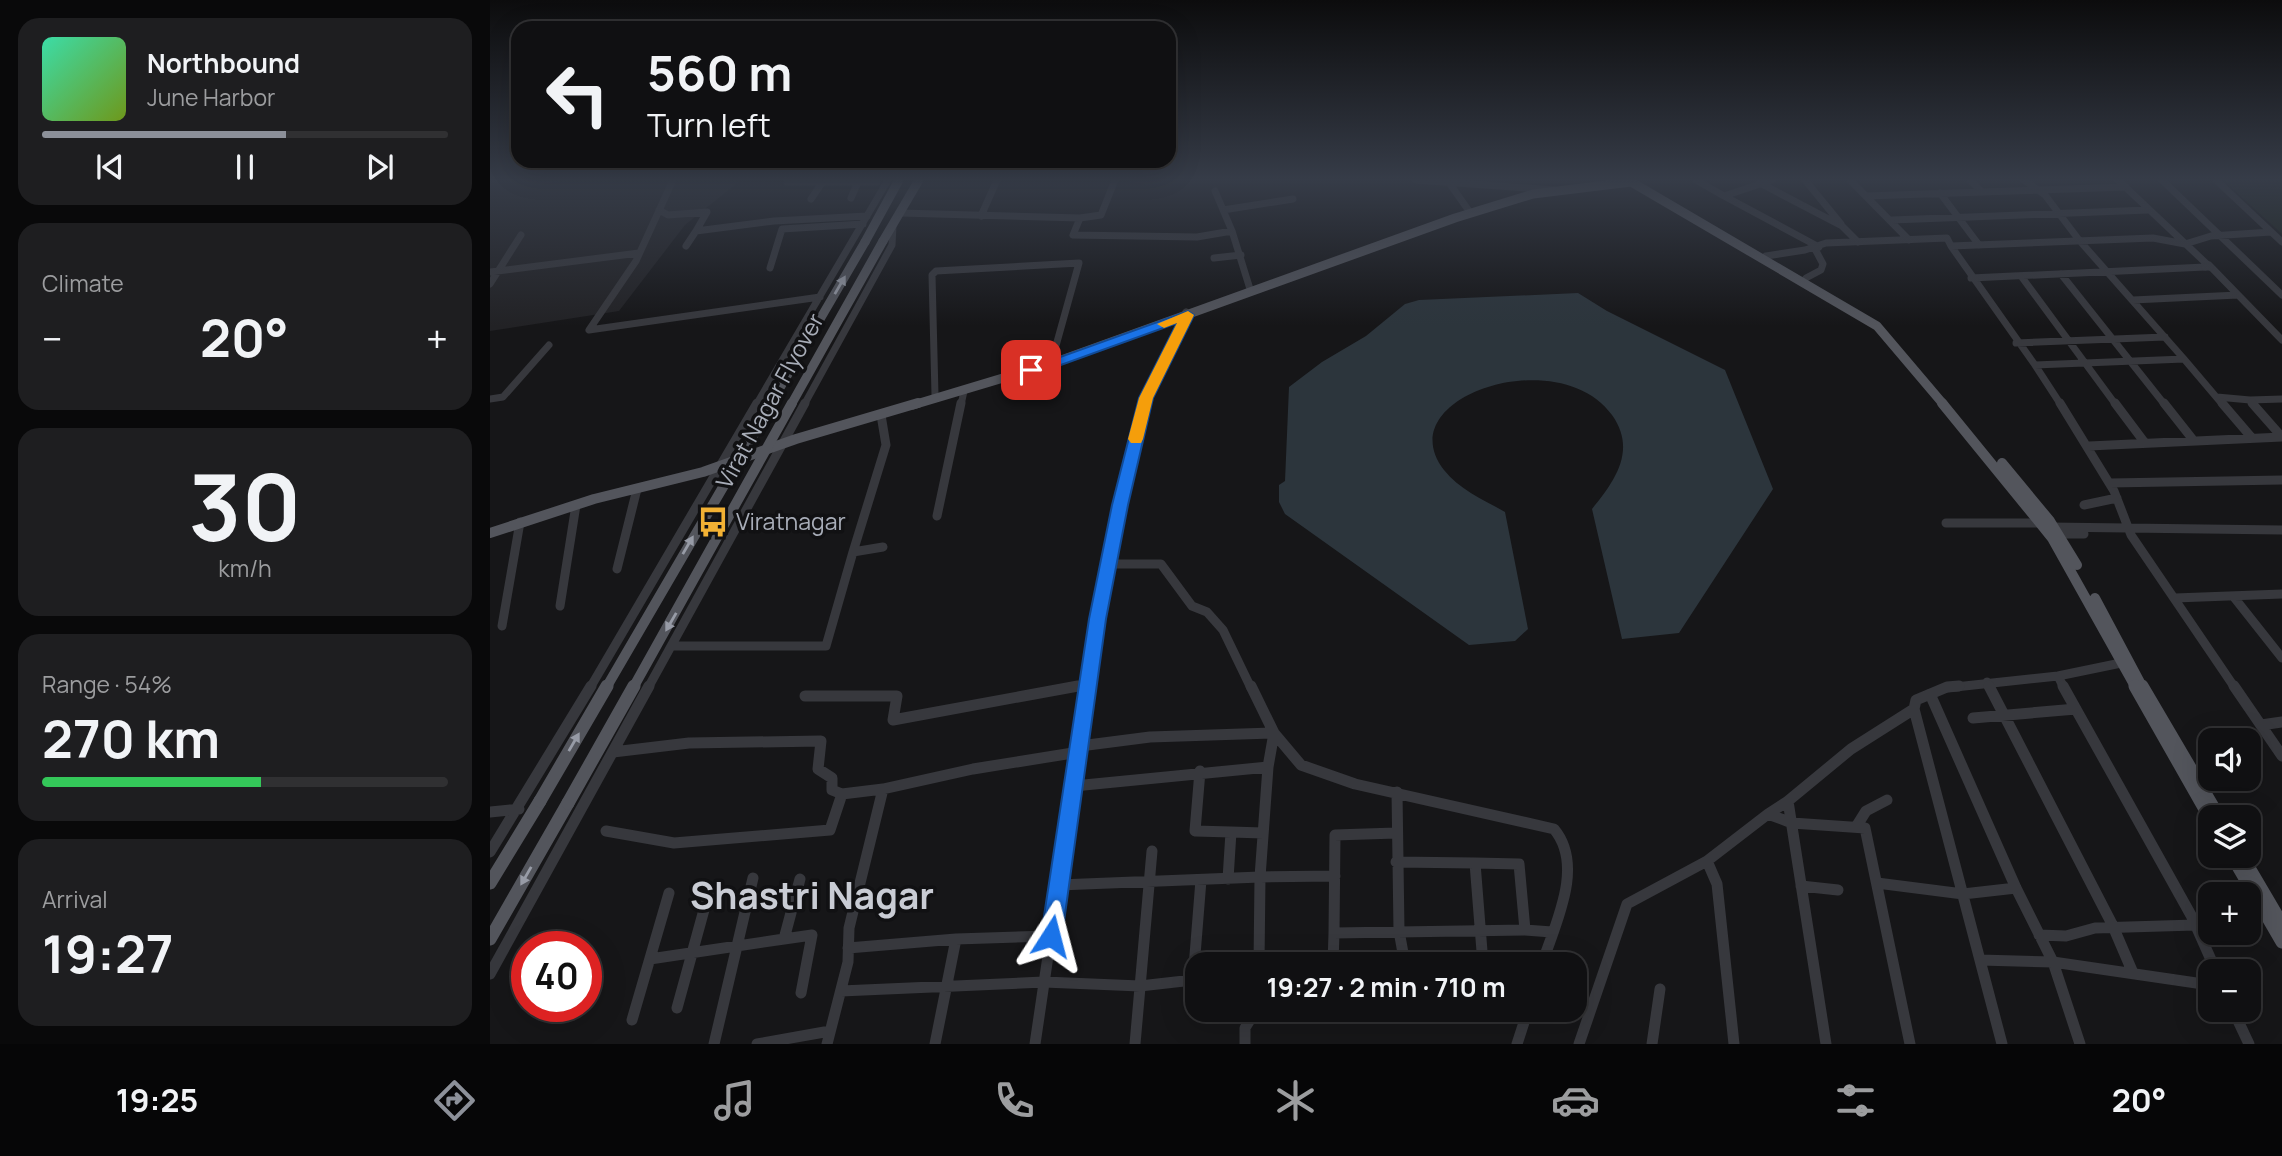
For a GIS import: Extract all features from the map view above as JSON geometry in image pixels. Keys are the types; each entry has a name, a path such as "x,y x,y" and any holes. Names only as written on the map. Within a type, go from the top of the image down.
{"main road":[{"name":"Virat Nagar Flyover","path":"490,883 873,229"},
{"name":"Virat Nagar Flyover","path":"490,939 560,816 573,808 891,229"},
{"path":"786,440 881,415 1053,363 1419,229"},
{"path":"490,531 722,464 786,440 1052,360 1425,229"},
{"path":"1717,229 1883,323 1897,336 2050,529 2212,805"},
{"path":"1717,229 1877,326 2050,529 2121,663 2203,805"},
{"path":"490,531 582,498 722,464"},
{"path":"2239,868 2282,942"},
{"path":"2249,868 2282,924"}],"street":[{"path":"650,229 639,253 589,330 820,297"},
{"path":"686,246 696,231 714,229"},
{"path":"770,268 782,229 787,229"},
{"path":"490,852 860,229"},
{"path":"865,229 868,237"},
{"path":"490,974 525,911 573,808 613,752 892,246 893,229"},
{"path":"1075,229 1073,234 1196,237 1232,231 1250,289"},
{"path":"1783,229 1817,248 1823,264 1821,271 1806,278"},
{"path":"1845,229 1858,242"},
{"path":"1899,229 1909,240"},
{"path":"1967,229 1979,245"},
{"path":"2071,229 2252,439"},
{"path":"2169,229 2282,340"},
{"path":"2214,229 2282,295"},
{"path":"2268,229 2282,242"},
{"path":"1951,246 2153,238 2185,244 2222,236 2271,232"},
{"path":"490,284 494,272 521,235"},
{"path":"1766,256 1788,250 1817,248 1826,243 1947,238 1971,278 2035,365 2089,446 2117,498 2129,532 2282,756"},
{"path":"494,272 639,253"},
{"path":"1214,258 1241,255"},
{"path":"935,395 932,275 936,271 1079,263 1052,360"},
{"path":"1971,278 2208,266"},
{"path":"2061,274 2194,441"},
{"path":"2021,276 2145,443"},
{"path":"2133,300 2238,295"},
{"path":"1035,1044 1108,564 1146,398 1187,313"},
{"path":"2017,342 2165,337"},
{"path":"490,399 503,397 549,345"},
{"path":"2035,365 2184,359"},
{"path":"937,516 964,391"},
{"path":"2217,397 2282,399"},
{"path":"2250,400 2282,437"},
{"path":"672,646 827,646 886,445 881,415"},
{"path":"2089,446 2282,437"},
{"path":"2110,483 2282,480"},
{"path":"617,569 636,489"},
{"path":"2084,505 2117,498"},
{"path":"561,606 576,505"},
{"path":"502,626 520,522"},
{"path":"1946,523 2282,536"},
{"path":"2129,532 2282,530"},
{"path":"853,552 883,547"},
{"path":"1108,564 1161,564 1192,607 1207,612 1223,629 1274,733 1301,765 1354,784 1554,829 1565,842 1567,888 1546,952"},
{"path":"2175,598 2282,594"},
{"path":"2233,596 2282,658"},
{"path":"2002,1044 1928,752 1914,709 1916,700 1947,687 2058,676 2121,663"},
{"path":"2058,676 2196,925 2211,959"},
{"path":"1987,682 2114,928 2133,974"},
{"path":"805,696 897,696 893,720 1088,684"},
{"path":"1930,694 2016,888 2053,962 2080,1044"},
{"path":"1579,1044 1627,904 1707,861 1788,801 1851,749 1914,709"},
{"path":"1973,718 2076,709"},
{"path":"2261,725 2282,722"},
{"path":"613,752 689,743 821,741 818,769 832,778 832,790 842,794 883,789 973,769 1150,737 1274,733"},
{"path":"1259,952 1260,877 1268,767 1274,733"},
{"path":"1074,786 1153,780 1200,771 1268,767"},
{"path":"1200,771 1195,831 1264,833"},
{"path":"757,1044 829,1038 841,991 849,928 883,789"},
{"path":"1396,792 1396,862 1399,931 1403,952"},
{"path":"606,831 674,843 830,830 842,794"},
{"path":"1856,827 1867,811 1887,800"},
{"path":"1788,801 1826,1044"},
{"path":"490,812 538,805"},
{"path":"1768,814 1792,823 1865,828 1910,1044"},
{"path":"1228,879 1231,832"},
{"path":"1333,952 1335,835 1396,833"},
{"path":"1135,1044 1152,851"},
{"path":"1707,861 1717,884 1734,1044"},
{"path":"1396,862 1519,863 1525,930"},
{"path":"1475,863 1482,952"},
{"path":"1059,885 1335,876"},
{"path":"714,1044 753,878"},
{"path":"784,939 800,879"},
{"path":"841,991 1044,982 1140,986 1193,980 1201,880"},
{"path":"1877,883 1963,894 2016,888"},
{"path":"1801,886 1838,890"},
{"path":"677,1008 710,888"},
{"path":"632,1020 669,893"},
{"path":"507,909 525,911"},
{"path":"2039,935 2066,936 2095,928 2196,925"},
{"path":"1334,933 1480,929 1552,933"},
{"path":"650,959 812,935 801,993"},
{"path":"848,948 956,939 1051,936"},
{"path":"936,1044 956,939"},
{"path":"1980,960 2053,962 2198,983"},
{"path":"1652,1044 1660,989"},
{"path":"1245,1044 1245,1028 1249,1022"},
{"path":"1517,1044 1524,1022"},
{"path":"2239,1022 2249,1044"}],"shaded area":[{"path":"490,229 682,229 619,311 490,331"},
{"path":"1578,293 1607,311 1725,370 1773,489 1679,633 1622,639 1592,509 1615,476 1623,453 1623,441 1612,415 1587,393 1555,382 1521,381 1487,387 1458,401 1439,420 1433,444 1444,470 1450,477 1505,512 1528,629 1515,641 1469,645 1285,514 1279,502 1279,485 1285,481 1289,387 1322,362 1366,336 1405,304 1419,300"}],"slow traffic":[{"path":"1136,439 1146,398 1188,315 1164,324"}],"place":[{"name":"Viratnagar","path":"713,522"}],"district":[{"name":"Shastri Nagar","path":"812,896"}],"route":[{"path":"1031,370 1188,315 1146,398 1120,505 1097,619 1051,936"}]}
